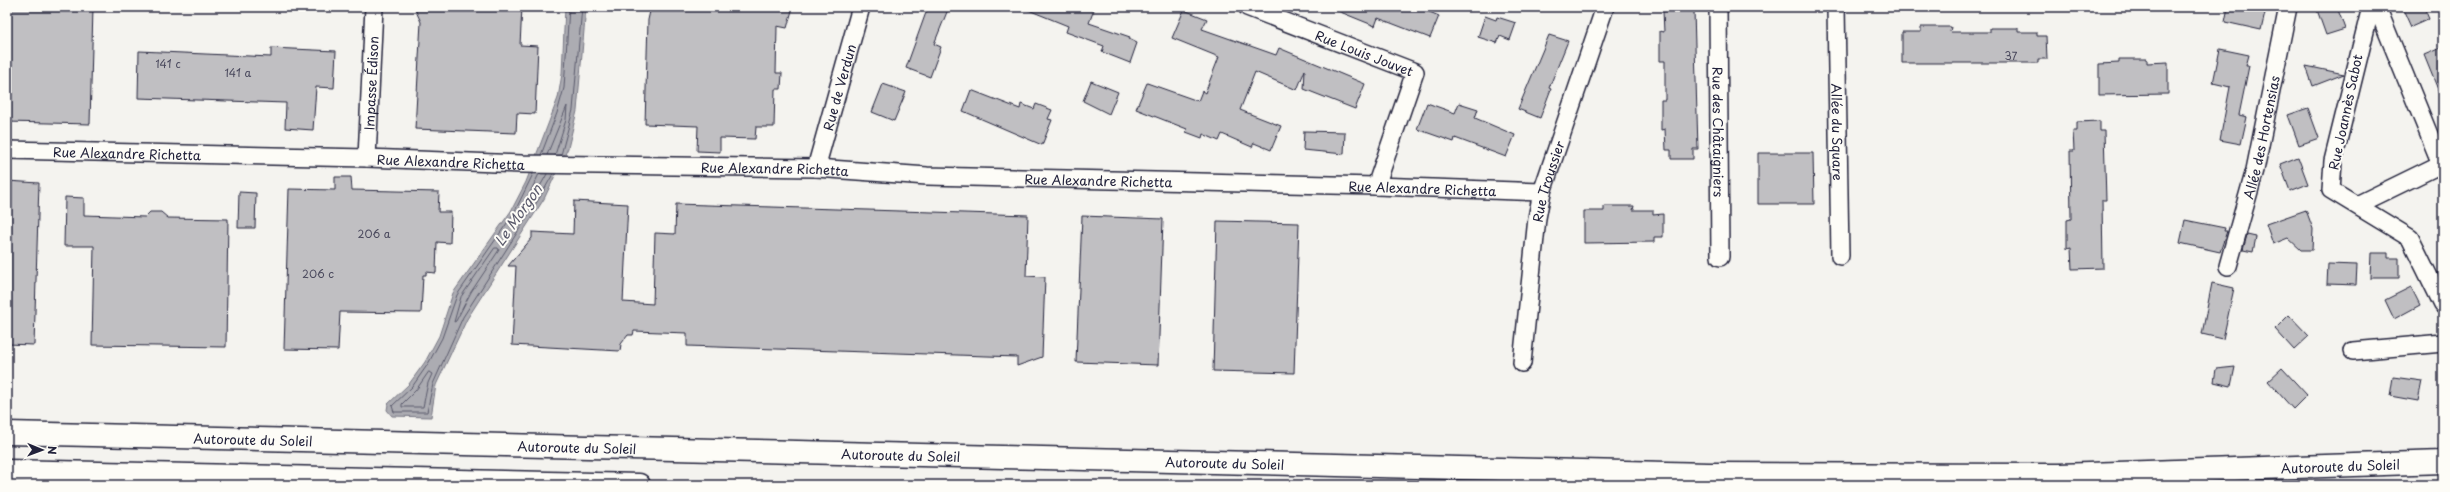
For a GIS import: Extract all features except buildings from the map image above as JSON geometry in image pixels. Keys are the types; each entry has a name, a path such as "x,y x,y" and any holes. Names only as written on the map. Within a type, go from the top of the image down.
{"highway":[{"name":"Autoroute du Soleil","path":"7,433 1709,474 1906,476 2074,475 2443,462"},
{"path":"7,471 639,485"}],"street":[{"name":"Impasse Édison","path":"367,158 374,7"},
{"name":"Rue de Verdun","path":"816,168 861,7"},
{"name":"Rue Louis Jouvet","path":"1247,7 1415,72 1376,186"},
{"name":"Rue Troussier","path":"1522,363 1537,218 1542,192 1605,7"},
{"name":"Rue des Châtaigniers","path":"1718,7 1720,257"},
{"name":"Allée du Square","path":"1836,7 1840,256"},
{"name":"Allée des Hortensias","path":"2228,266 2255,170 2288,7"},
{"name":"Rue Joannès Sabot","path":"2371,7 2333,161 2331,190 2410,238 2443,305"},
{"path":"2357,205 2441,164 2377,7"},
{"name":"Rue Alexandre Richetta","path":"7,150 367,158 522,164 816,168 927,176 1376,186 1542,192"},
{"path":"2353,351 2443,343"}],"water":[{"name":"Le Morgon","path":"565,7 586,7 577,111 568,148 544,199 467,319 436,385 431,417 392,416 387,410 388,404 409,384 425,362 439,336 453,293 511,211 526,182 558,98 562,74"}]}
